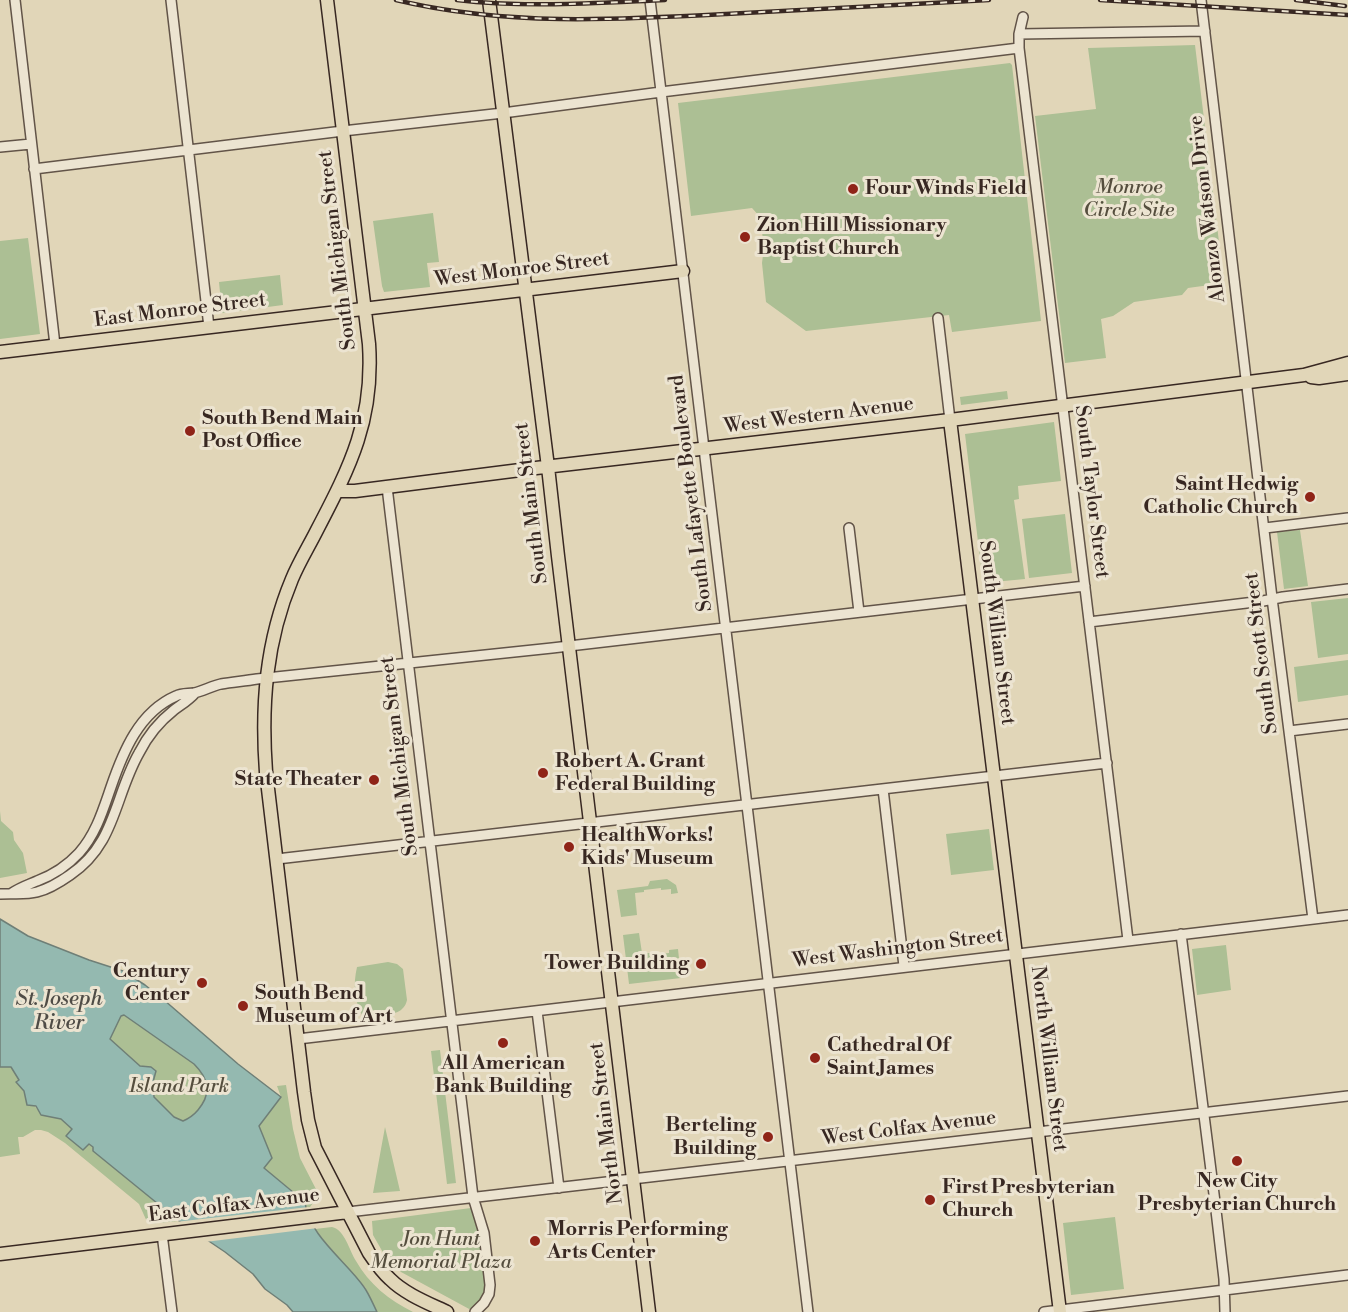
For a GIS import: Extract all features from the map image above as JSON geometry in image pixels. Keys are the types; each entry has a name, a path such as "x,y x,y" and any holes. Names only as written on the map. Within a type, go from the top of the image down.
{"main road":[{"name":"South Michigan Street","path":"327,0 370,355 367,407 363,428 350,465 289,586 270,651 266,678 264,752 305,1097 315,1148 369,1253 390,1280 447,1312"},
{"name":"South Main Street","path":"489,0 548,467 611,1002"},
{"name":"West Monroe Street","path":"365,309 683,271"},
{"name":"East Monroe Street","path":"0,352 365,309"},
{"name":"West Western Avenue","path":"337,491 355,491 1062,406 1304,375 1348,363"},
{"name":"West Western Avenue","path":"1304,375 1319,378 1348,374"},
{"name":"South William Street","path":"950,420 1015,953"},
{"name":"North William Street","path":"1015,953 1060,1311"},
{"name":"North Main Street","path":"611,1002 649,1312"},
{"name":"East Colfax Avenue","path":"0,1254 348,1212"}],"street":[{"path":"15,0 55,345"},
{"path":"171,0 209,327"},
{"name":"South Lafayette Boulevard","path":"650,0 808,1312"},
{"path":"1019,34 1205,31 1201,0"},
{"name":"South Taylor Street","path":"1023,17 1019,48 1128,940"},
{"name":"Alonzo Watson Drive","path":"1205,31 1248,382"},
{"path":"34,169 1019,48"},
{"path":"0,147 32,144"},
{"name":"South William Street","path":"938,318 950,420"},
{"name":"South Scott Street","path":"1248,382 1313,919"},
{"name":"South Michigan Street","path":"387,487 473,1197 484,1233 490,1285 489,1294 475,1312"},
{"path":"1265,528 1348,518"},
{"path":"849,528 859,612"},
{"path":"12,892 55,873 80,851 100,817 123,753 135,731 154,712 173,697 183,693 195,693 219,685 266,678 409,664 1085,586"},
{"path":"1089,622 1348,589"},
{"path":"0,894 35,892 47,888 76,872 89,860 102,843 131,767 140,751 163,721 195,693"},
{"path":"1289,731 1348,724"},
{"path":"277,859 1107,763"},
{"path":"883,789 904,966"},
{"name":"West Washington Street","path":"298,1039 1348,915"},
{"path":"1181,934 1215,1202 1225,1312"},
{"path":"537,1011 559,1188"},
{"name":"West Colfax Avenue","path":"473,1197 1348,1096"},
{"name":"East Colfax Avenue","path":"348,1212 473,1197"},
{"path":"168,1233 172,1312"},
{"path":"1044,1312 1348,1275"}],"green space":[{"name":"Monroe Circle Site","path":"1195,45 1224,283 1188,288 1182,295 1134,302 1113,316 1101,319 1106,358 1065,363 1035,116 1096,109 1088,48"},
{"path":"1010,63 1041,321 952,332 949,315 806,331 766,302 762,263 764,247 760,217 752,208 691,216 678,103"},
{"path":"433,213 439,262 427,263 430,287 384,292 373,221"},
{"path":"28,238 40,334 0,339 0,241"},
{"path":"280,275 283,305 222,313 219,282"},
{"path":"1007,391 1008,399 961,405 960,397"},
{"path":"1054,422 1061,481 1018,486 1019,499 1014,500 1025,579 983,583 965,434"},
{"path":"1065,514 1072,573 1029,578 1022,519"},
{"path":"1300,530 1308,586 1284,589 1277,532"},
{"path":"1348,598 1348,654 1318,658 1311,602"},
{"path":"1348,660 1348,695 1298,702 1294,667"},
{"path":"0,811 1,821 13,832 14,840 23,853 27,873 0,878"},
{"path":"989,829 994,870 951,875 946,834"},
{"path":"667,879 676,885 678,893 671,894 671,889 661,890 661,888 635,893 637,915 621,917 617,890 648,886 650,881"},
{"path":"639,933 642,953 652,953 652,955 669,953 669,950 678,949 681,978 629,984 623,935"},
{"path":"1226,945 1231,990 1197,995 1192,949"},
{"path":"388,962 397,964 403,969 406,1004 395,1013 363,1017 355,992 357,967"},
{"name":"Island Park","path":"124,1014 194,1064 203,1075 207,1092 202,1104 190,1118 183,1121 174,1117 154,1097 151,1067 140,1066 110,1039"},
{"path":"440,1050 456,1183 447,1184 431,1051"},
{"path":"0,1067 11,1067 19,1080 17,1082 41,1115 61,1119 72,1129 67,1136 83,1150 89,1144 93,1147 93,1151 179,1221 148,1224 139,1204 65,1143 48,1132 35,1130 23,1137 18,1137 20,1154 0,1157"},
{"path":"286,1085 300,1158 319,1195 310,1207 306,1207 305,1201 264,1168 272,1158 259,1126 281,1097 277,1086"},
{"path":"385,1127 400,1191 373,1193"},
{"name":"Jon Hunt Memorial Plaza","path":"471,1208 479,1235 487,1285 484,1297 471,1310 401,1272 385,1256 373,1235 372,1221"},
{"path":"1115,1217 1124,1289 1071,1295 1063,1223"},
{"path":"332,1227 343,1236 361,1269 373,1284 388,1297 413,1312 377,1312 365,1287 333,1253 315,1229"}],"water":[{"name":"St. Joseph River","path":"0,919 28,936 123,971 164,1000 238,1064 281,1097 259,1126 272,1158 264,1168 305,1202 313,1226 320,1237 364,1287 377,1312 293,1312 265,1289 253,1274 179,1221 93,1151 93,1147 89,1144 83,1150 66,1136 72,1129 61,1119 41,1115 36,1106 27,1105 24,1091 16,1082 19,1080 11,1067 0,1067","holes":["124,1015 194,1064 206,1081 207,1092 198,1110 183,1121 174,1117 154,1097 153,1082 156,1071 151,1067 140,1066 110,1039 121,1016"]}],"pier":[{"path":"309,1207 318,1228 205,1242 175,1222"}],"railway":[{"path":"396,0 478,14 560,19 684,16 989,0"},
{"path":"457,0 535,4 665,0"},
{"path":"1100,0 1348,15"},
{"path":"1296,0 1345,6"}],"place":[{"name":"Four Winds Field","path":"853,189"},
{"name":"Zion Hill Missionary Baptist Church","path":"745,237"},
{"name":"South Bend Main Post Office","path":"190,431"},
{"name":"Saint Hedwig Catholic Church","path":"1310,497"},
{"name":"Robert A. Grant Federal Building","path":"543,773"},
{"name":"State Theater","path":"374,780"},
{"name":"HealthWorks! Kids' Museum","path":"569,847"},
{"name":"Tower Building","path":"701,964"},
{"name":"Century Center","path":"202,983"},
{"name":"South Bend Museum of Art","path":"243,1006"},
{"name":"All American Bank Building","path":"503,1043"},
{"name":"Cathedral Of Saint James","path":"815,1058"},
{"name":"Berteling Building","path":"768,1137"},
{"name":"New City Presbyterian Church","path":"1237,1161"},
{"name":"First Presbyterian Church","path":"930,1200"},
{"name":"Morris Performing Arts Center","path":"535,1241"}]}
